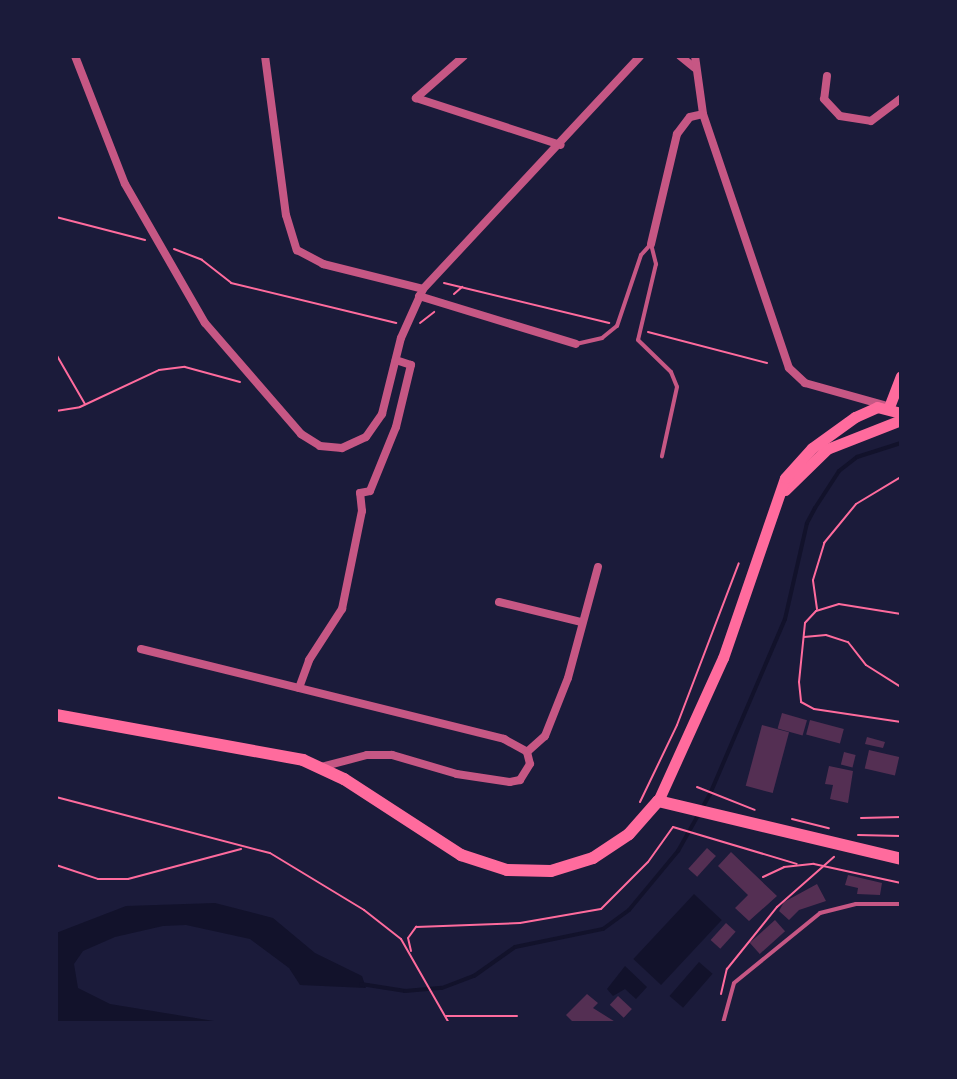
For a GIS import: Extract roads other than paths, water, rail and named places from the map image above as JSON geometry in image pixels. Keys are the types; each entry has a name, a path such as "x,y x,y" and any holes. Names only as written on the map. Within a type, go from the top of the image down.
{"main road":[{"path":"889,407 901,376"},
{"path":"56,715 262,750 321,767 461,855 507,870 551,871 593,858 629,834 658,801 723,658 770,513 785,478 812,448 855,417 889,407 901,413"},
{"path":"770,513 797,476 827,449 901,420"},
{"path":"658,801 901,859"}],"street":[{"path":"75,56 114,160 158,244 205,323 255,384 312,442 342,448 356,445 375,427 405,326 421,293 640,56"},
{"path":"265,56 286,215 297,250 323,264 421,293 441,307 576,344"},
{"path":"464,56 416,98 561,145"},
{"path":"680,56 695,68"},
{"path":"686,56 695,68"},
{"path":"695,56 703,114 789,368 805,383 889,407"},
{"path":"827,76 824,99 840,116 871,121 901,98"},
{"path":"651,244 677,134 690,117 703,114"},
{"path":"299,688 309,660 342,609 362,511 360,493 370,491 396,427 411,365 396,360"},
{"path":"321,767 367,755 392,755 457,774 510,782 525,774 527,752 545,736 568,678 598,567"},
{"path":"499,602 581,622"},
{"path":"141,649 504,739 527,752"}],"lane":[{"path":"576,344 602,338 615,328 641,255 651,244"},
{"path":"651,244 656,264 638,340 671,372 677,387 662,456"},
{"path":"723,1023 734,983 820,913 856,904 901,904"}],"waterway":[{"path":"361,984 405,991 442,988 474,976 515,947 603,929 629,910 678,851 710,794 785,619 807,523 815,508 839,471 857,457 901,443"}]}
